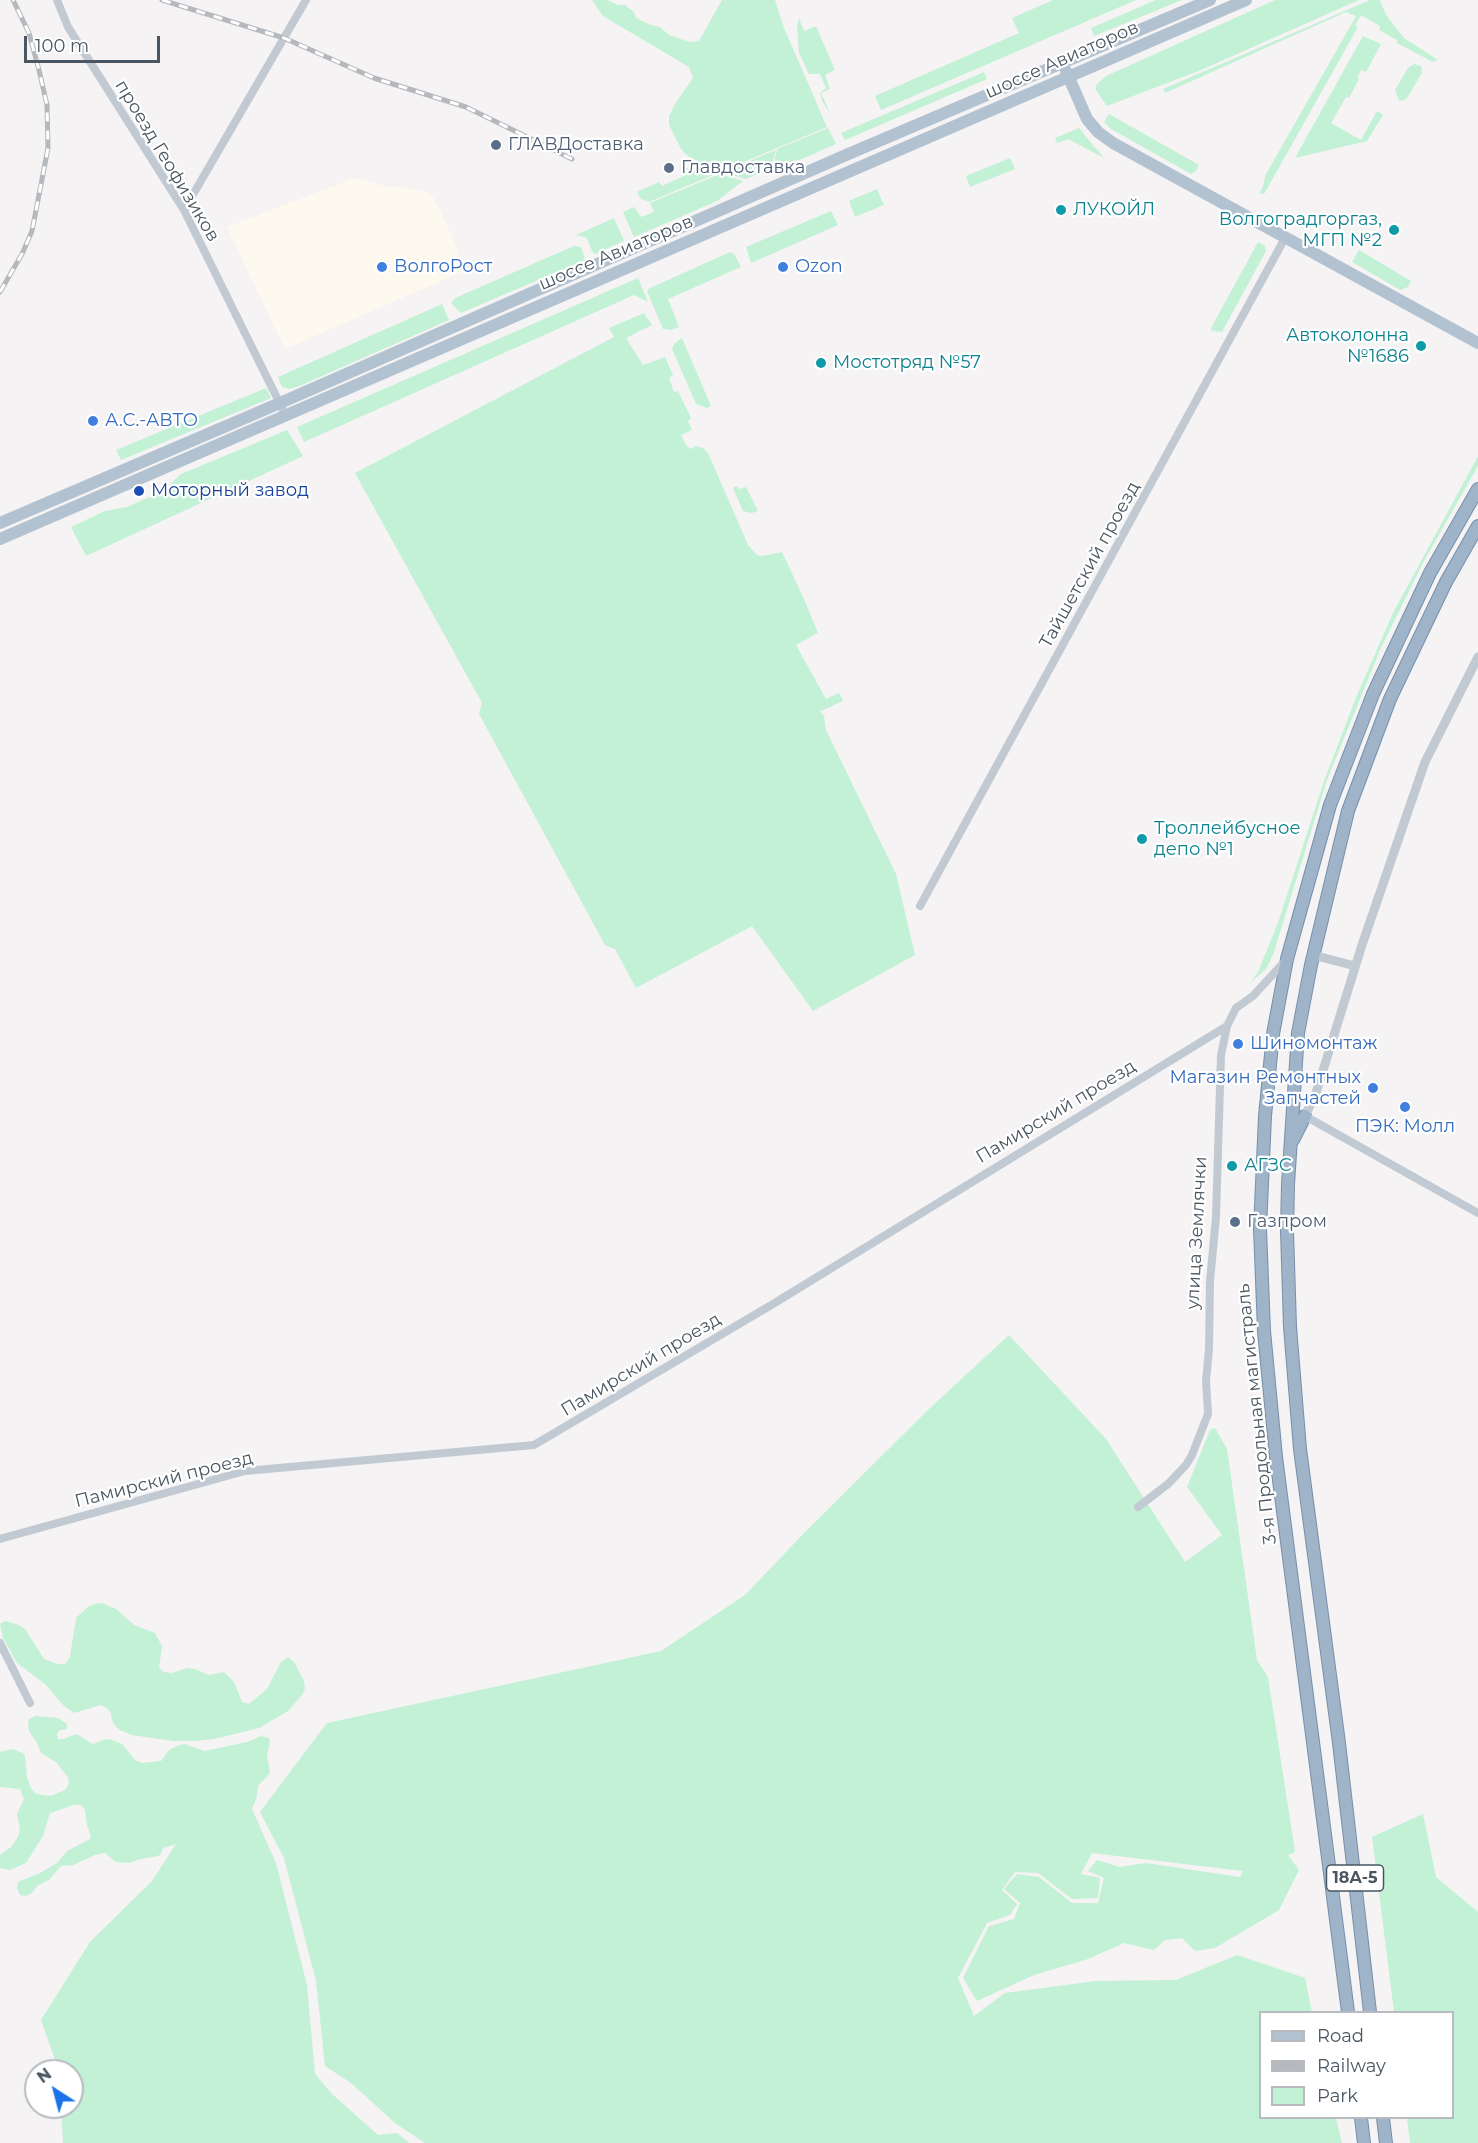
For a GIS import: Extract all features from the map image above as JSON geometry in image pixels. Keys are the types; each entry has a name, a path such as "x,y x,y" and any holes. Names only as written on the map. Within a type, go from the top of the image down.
{"highway":[{"name":"3-я Продольная магистраль","path":"1348,2011 1276,1457 1264,1331 1260,1229 1265,1116 1273,1034 1287,959 1330,805 1373,694 1430,573 1478,489"},
{"name":"18А-5","path":"1370,2011 1340,1755 1300,1449 1290,1327 1287,1242 1290,1147 1298,1033 1313,956 1348,811 1390,699 1446,582 1478,526"},
{"path":"1290,1147 1305,1116"},
{"path":"1361,2119 1364,2143"},
{"path":"1383,2119 1386,2143"}],"main road":[{"name":"шоссе Авиаторов","path":"0,523 280,404 1063,61 1210,0"},
{"name":"шоссе Авиаторов","path":"0,538 1245,0"},
{"path":"1063,61 1087,119 1098,132 1113,143 1478,343"}],"street":[{"name":"проезд Геофизиков","path":"57,0 69,27 184,210 286,416"},
{"path":"184,210 306,0"},
{"name":"Тайшетский проезд","path":"920,906 1285,238"},
{"path":"1478,657 1425,762 1355,966 1316,1093 1305,1116 1478,1213"},
{"path":"1313,956 1355,966"},
{"name":"улица Землячки","path":"1138,1507 1168,1484 1186,1466 1208,1414 1206,1381 1210,1281 1216,1217 1221,1055 1227,1026 1236,1008 1253,996 1287,959"},
{"name":"Памирский проезд","path":"0,1539 245,1471 534,1445 773,1304 1227,1026"},
{"path":"0,1643 30,1703"}],"shaded area":[{"name":"ВолгоРост","path":"355,178 392,188 397,186 426,192 433,197 466,270 285,349 227,227"}],"green space":[{"path":"592,0 607,0 618,5 625,5 634,12 636,18 660,27 669,35 689,42 699,41 722,0 775,0 784,28 827,127 649,202 641,199 637,192 659,182 662,186 686,175 683,169 699,165 698,161 689,157 681,149 669,125 669,116 675,104 693,78 689,67 603,16"},
{"path":"1053,0 1136,0 881,110 875,96 1019,33 1012,18"},
{"path":"1156,0 1182,0 1094,36 1091,28"},
{"path":"1275,0 1359,0 1201,70 1107,106 1096,90 1096,85 1106,76"},
{"path":"1370,0 1380,0 1386,15 1404,38 1438,60 1433,62 1397,43 1397,40 1379,30 1380,26 1361,15 1355,25 1358,27 1264,194 1259,193 1265,176 1356,16 1346,12 1165,93 1163,89"},
{"path":"799,18 804,31 816,26 835,70 825,75 830,89 821,93 830,113 822,101 820,93 826,88 820,74 809,74 799,53 797,28"},
{"path":"1363,36 1381,44 1366,72 1361,70 1349,98 1346,97 1331,123 1361,140 1377,111 1383,115 1367,141 1295,158"},
{"path":"1414,64 1421,66 1422,73 1407,98 1403,101 1399,100 1395,90 1408,68"},
{"path":"984,72 987,79 845,140 841,133"},
{"path":"1109,114 1199,165 1196,171 1191,174 1111,129 1104,122"},
{"path":"828,128 836,144 802,159 773,167 777,149"},
{"path":"1079,128 1104,158 1068,139 1057,143 1055,138"},
{"path":"776,150 771,168 746,179 723,172"},
{"path":"1010,158 1015,169 970,187 966,176"},
{"path":"720,174 743,181 717,201 634,237 623,212 634,207 641,217 654,212 650,203"},
{"path":"877,189 884,205 855,217 849,201"},
{"path":"831,211 838,225 751,263 746,247"},
{"path":"614,218 624,241 595,254 587,238 576,235"},
{"path":"1258,242 1265,246 1266,251 1222,332 1212,331 1211,328"},
{"path":"574,246 581,247 585,260 461,313 451,303 455,298"},
{"path":"1359,250 1411,281 1408,287 1400,290 1352,262"},
{"path":"730,252 734,254 741,267 668,299 679,327 671,330 663,329 648,289"},
{"path":"638,278 648,302 634,295 304,442 297,427"},
{"path":"442,304 449,320 297,387 289,389 282,387 278,377"},
{"path":"644,313 652,325 626,338 643,365 665,357 673,375 669,378 674,392 678,391 691,418 688,421 692,430 681,435 686,445 690,449 696,446 703,448 708,453 748,545 757,555 782,552 803,597 818,633 796,645 826,699 839,693 843,701 819,710 824,716 826,730 896,874 915,955 813,1011 752,926 636,988 615,949 605,945 479,714 482,703 355,473 614,337 609,328"},
{"path":"682,338 711,406 707,408 696,404 672,349 674,344"},
{"path":"266,388 271,398 121,460 116,450"},
{"path":"287,430 303,456 86,556 71,527 105,511 127,507 163,491 181,474"},
{"path":"1478,456 1478,466 1423,563 1380,650 1327,780 1273,955 1266,969 1250,983 1258,972 1279,920 1324,781 1357,695 1393,613"},
{"path":"736,486 740,489 746,487 758,511 752,513 743,511 733,488"},
{"path":"1009,1335 1106,1439 1185,1562 1222,1535 1187,1487 1210,1430 1215,1428 1227,1449 1257,1660 1268,1677 1295,1852 1288,1855 1299,1870 1279,1910 1215,1948 1195,1951 1182,1938 1165,1940 1154,1950 1124,1943 1088,1959 1034,1975 977,2001 963,1978 989,1926 1014,1919 1020,1903 1004,1889 1017,1874 1039,1877 1072,1903 1098,1903 1104,1878 1088,1871 1097,1860 1120,1867 1146,1863 1240,1877 1243,1871 1092,1853 1081,1874 1100,1878 1098,1898 1072,1899 1038,1873 1015,1872 1002,1890 1017,1904 1010,1915 987,1923 958,1978 974,2016 1005,1993 1096,1981 1176,1980 1237,1955 1305,1978 1312,2011 1259,2011 1259,2119 1336,2119 1342,2143 425,2143 395,2123 351,2083 325,2066 316,1981 284,1858 260,1812 327,1723 661,1651 745,1595 930,1408"},
{"path":"102,1603 116,1609 134,1625 155,1633 162,1646 159,1668 164,1672 172,1673 187,1668 209,1675 224,1672 234,1682 242,1702 249,1704 267,1689 281,1662 288,1657 294,1662 304,1681 305,1689 288,1711 259,1728 214,1739 173,1741 132,1735 115,1726 111,1713 101,1705 74,1713 63,1705 45,1684 17,1663 3,1638 0,1624 5,1621 19,1625 25,1629 44,1659 57,1664 65,1664 70,1657 76,1618 88,1607"},
{"path":"35,1716 58,1718 67,1724 67,1729 60,1730 57,1734 58,1739 76,1734 93,1744 106,1739 112,1740 122,1744 135,1760 142,1763 161,1761 169,1750 179,1745 185,1744 205,1751 247,1742 261,1736 269,1738 267,1755 270,1773 258,1786 252,1809 276,1863 307,1985 315,2074 332,2094 378,2135 397,2133 409,2143 63,2143 62,2119 84,2119 84,2059 55,2059 41,2020 90,1942 152,1881 176,1844 163,1848 158,1856 128,1863 116,1862 105,1853 73,1865 61,1866 49,1880 37,1886 33,1892 26,1896 20,1895 17,1888 18,1882 57,1863 67,1851 90,1839 91,1836 85,1810 81,1805 50,1813 43,1836 26,1863 10,1870 0,1868 0,1855 11,1847 18,1837 20,1829 17,1814 24,1799 20,1789 0,1787 0,1752 13,1749 23,1753 27,1778 36,1794 51,1796 65,1790 69,1784 68,1778 57,1763 41,1753 29,1731 28,1720"},
{"path":"1423,1814 1436,1877 1478,1912 1478,2143 1410,2143 1407,2119 1454,2119 1454,2011 1394,2011 1372,1837"}],"railway":[{"path":"0,292 22,254 32,231 48,148 47,105 39,70 29,33 13,0"},
{"path":"162,0 284,38 374,78 466,107 572,159"}],"place":[{"name":"ГЛАВДоставка","path":"496,145"},
{"name":"Главдоставка","path":"669,168"},
{"name":"ЛУКОЙЛ","path":"1061,210"},
{"name":"Волгоградгоргаз, МГП №2","path":"1394,230"},
{"name":"ВолгоРост","path":"382,267"},
{"name":"Ozon","path":"783,267"},
{"name":"Автоколонна №1686","path":"1421,346"},
{"name":"Мостотряд №57","path":"821,363"},
{"name":"А.С.-АВТО","path":"93,421"},
{"name":"Моторный завод","path":"139,491"},
{"name":"Троллейбусное депо №1","path":"1142,839"},
{"name":"Шиномонтаж","path":"1238,1044"},
{"name":"Магазин Ремонтных Запчастей","path":"1373,1088"},
{"name":"ПЭК: Молл","path":"1405,1107"},
{"name":"АГЗС","path":"1232,1166"},
{"name":"Газпром","path":"1235,1222"}]}
